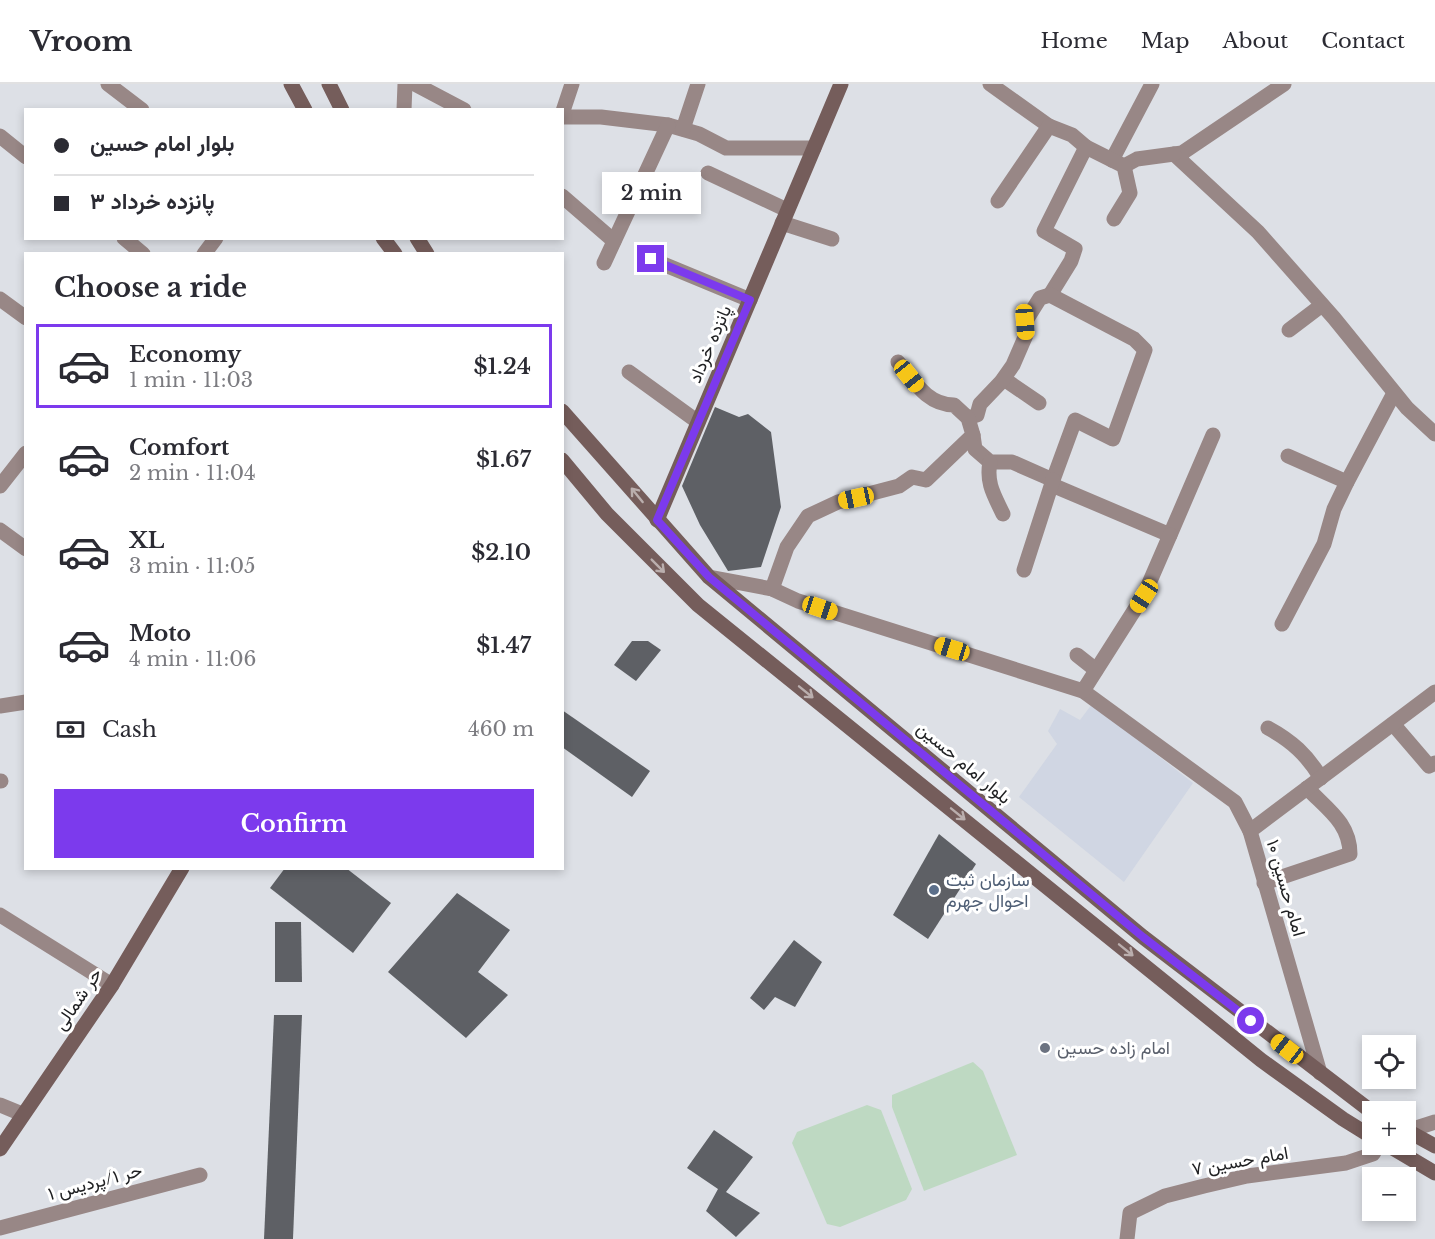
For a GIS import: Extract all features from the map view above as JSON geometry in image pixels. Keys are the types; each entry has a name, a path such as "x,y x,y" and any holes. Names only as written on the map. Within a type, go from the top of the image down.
{"main road":[{"path":"291,84 304,108"},
{"path":"328,84 341,108"},
{"name":"پانزده خرداد","path":"657,520 841,84"},
{"name":"بلوار امام حسین","path":"564,413 709,577 1115,913 1362,1105"},
{"path":"564,462 607,514 698,605 1261,1060 1362,1131"},
{"name":"حر شمالی","path":"0,1149 112,985 181,870"},
{"path":"1103,931 1115,913"},
{"path":"1416,1136 1435,1146"},
{"path":"1405,1155 1435,1173"}],"street":[{"path":"108,84 139,108"},
{"path":"404,108 405,84"},
{"path":"415,84 460,108"},
{"path":"564,110 572,84"},
{"path":"683,129 698,84"},
{"path":"990,84 1049,126 1072,135 1086,147 1118,163 1182,153 1284,84"},
{"path":"1114,219 1130,193 1118,163 1152,84"},
{"path":"564,116 601,117 668,125 699,134 726,148 814,148"},
{"path":"604,263 668,125"},
{"path":"998,201 1049,126"},
{"path":"0,136 24,155"},
{"path":"968,418 977,415 980,404 1004,379 1013,365 1026,334 1025,322 1040,298 1050,295 1071,261 1075,249 1044,231 1086,147"},
{"path":"1174,154 1258,232 1394,393 1435,434"},
{"path":"708,173 785,217 832,239"},
{"path":"564,198 614,241"},
{"path":"126,240 140,252"},
{"path":"651,259 750,300"},
{"path":"1024,570 1052,483 1076,420 1113,439 1145,350 1134,339 1050,295"},
{"path":"0,299 24,317"},
{"path":"1289,330 1322,305"},
{"path":"898,363 931,400 943,406 954,405 968,418 975,449 990,462 1012,462 1052,483 1170,535"},
{"path":"628,372 698,422"},
{"path":"1004,379 1039,404"},
{"path":"1282,624 1324,544 1334,509 1347,482 1394,393"},
{"path":"772,589 787,547 808,516 838,502 900,486 912,477 926,480 973,435"},
{"path":"1083,691 1144,596 1213,435"},
{"path":"0,486 24,456"},
{"path":"1288,456 1347,482"},
{"path":"990,462 988,476 990,488 1003,514"},
{"path":"0,530 24,548"},
{"path":"709,577 772,589 798,601 1083,691 1234,802 1250,831"},
{"path":"1077,655 1096,670"},
{"name":"امام حسین ۱۰","path":"1320,1074 1250,831 1435,692"},
{"path":"0,706 24,702"},
{"path":"1393,724 1429,766 1435,763"},
{"path":"1268,728 1290,740 1309,758 1321,778"},
{"path":"1264,883 1350,854 1350,837 1339,820 1307,788"},
{"path":"0,915 112,985"},
{"path":"0,1105 22,1114"},
{"path":"1416,1128 1435,1122"},
{"name":"امام حسین ۷","path":"1127,1238 1130,1213 1165,1196 1247,1176 1346,1163 1370,1155"},
{"name":"حر ۱/پردیس ۱","path":"0,1228 200,1174"}],"shaded area":[{"path":"1092,704 1193,783 1124,882 1019,797 1057,744 1048,731 1060,709 1080,720"}],"green space":[{"path":"973,1062 983,1071 1017,1155 924,1191 892,1107 892,1095"},
{"path":"867,1105 881,1110 912,1189 906,1200 840,1227 827,1224 792,1143 797,1132"}],"building":[{"path":"715,407 739,417 748,414 771,432 781,507 761,567 728,571 700,525 682,486"},
{"path":"632,641 648,641 661,650 636,681 614,665"},
{"path":"564,711 650,771 632,797 564,748"},
{"name":"سازمان ثبت احوال جهرم","path":"939,834 976,864 928,939 893,915"},
{"path":"284,870 349,870 391,903 353,953 270,888"},
{"path":"457,893 510,930 478,972 508,995 466,1038 388,972"},
{"path":"275,922 301,922 302,982 275,982"},
{"path":"794,940 822,962 795,1007 775,997 764,1010 750,998"},
{"path":"274,1015 302,1015 293,1239 264,1239"},
{"path":"714,1130 753,1157 726,1192 760,1213 736,1237 706,1211 718,1189 687,1168"}],"place":[{"name":"سازمان ثبت احوال جهرم","path":"934,890"},
{"name":"امام زاده حسین","path":"1045,1048"}],"route":[{"path":"651,259 750,300 657,520 709,577 1143,937 1251,1021"}]}
